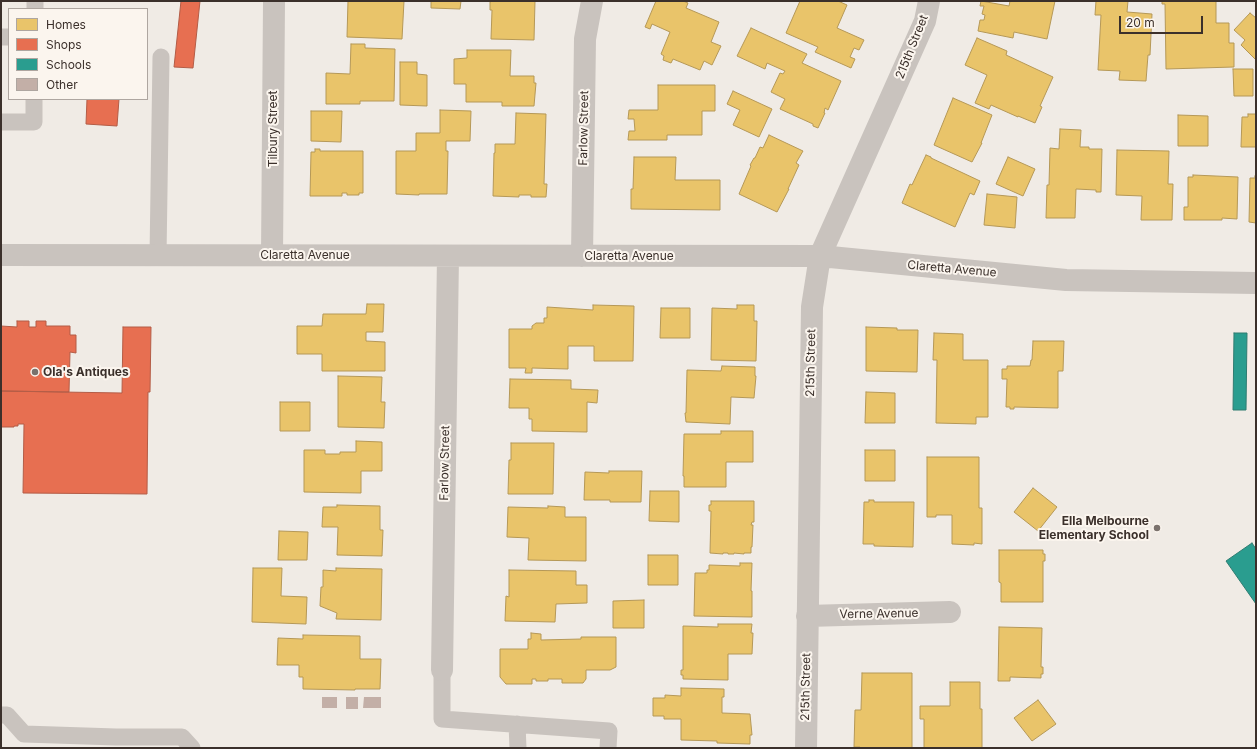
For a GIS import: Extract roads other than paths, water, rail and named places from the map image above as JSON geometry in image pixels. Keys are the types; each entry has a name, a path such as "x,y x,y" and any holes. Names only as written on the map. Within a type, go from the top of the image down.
{"street":[{"name":"Farlow Street","path":"582,256 584,39 592,1"},
{"name":"215th Street","path":"806,748 812,307 820,256 925,21 929,1"},
{"name":"Tilbury Street","path":"272,255 274,2"},
{"name":"Claretta Avenue","path":"1,255 820,256 1066,280 1256,283"},
{"name":"Farlow Street","path":"442,670 448,256"},
{"name":"Verne Avenue","path":"807,616 950,612"}],"lane":[{"path":"158,256 160,57"},
{"path":"1,122 34,122 34,100"},
{"path":"442,670 442,719 609,731 608,748"},
{"path":"1,715 7,716 24,734 116,743 182,737 192,748"},
{"path":"518,724 518,748"}],"place":[{"name":"Ola's Antiques","path":"35,372"},
{"name":"Ella Melbourne Elementary School","path":"1157,528"}]}
